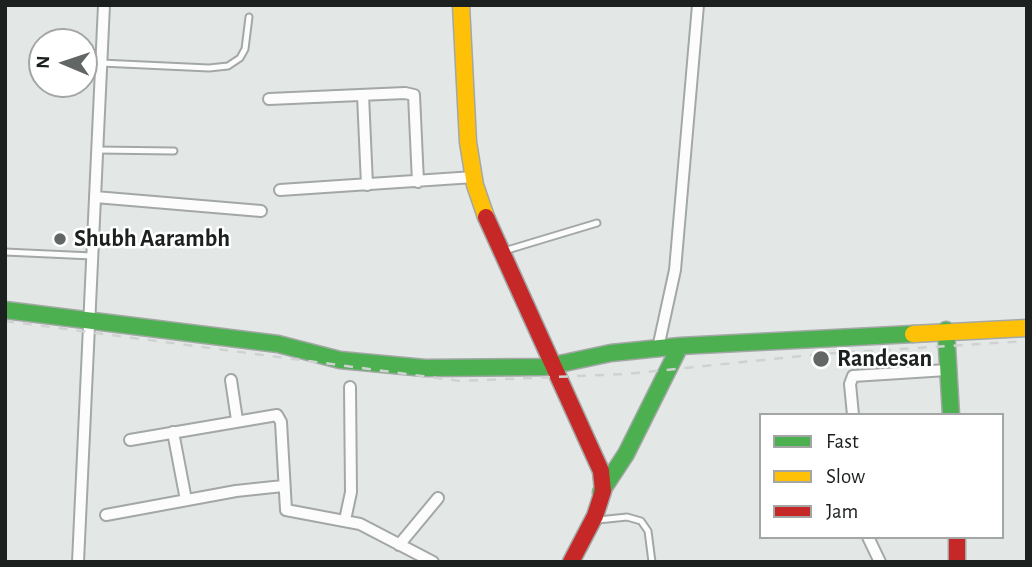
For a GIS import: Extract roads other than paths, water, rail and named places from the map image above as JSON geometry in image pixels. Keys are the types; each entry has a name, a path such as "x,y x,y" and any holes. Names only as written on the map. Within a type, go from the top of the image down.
{"street":[{"path":"78,562 104,5"},
{"path":"461,5 468,142 474,177 489,228 550,366 601,471 593,521 571,562"},
{"path":"658,348 675,270 698,5"},
{"path":"363,95 366,185"},
{"path":"269,99 414,95 418,182"},
{"path":"280,190 474,177"},
{"path":"94,197 261,211"},
{"path":"5,310 278,344 340,360 425,368 550,366 598,355 680,346 946,330 1027,328"},
{"path":"946,330 951,413"},
{"path":"559,562 597,496 626,454 680,346"},
{"path":"853,413 850,384 853,376 947,370"},
{"path":"231,380 237,420"},
{"path":"345,520 351,492 351,387"},
{"path":"130,440 273,414 280,418 284,505 289,513 345,520 433,562"},
{"path":"173,432 186,500"},
{"path":"106,515 283,486"},
{"path":"399,545 438,498"},
{"path":"869,539 880,562"},
{"path":"957,539 957,562"}],"lane":[{"path":"101,63 198,68 228,66 240,58 245,50 249,17"},
{"path":"97,150 174,152"},
{"path":"500,252 597,223"},
{"path":"5,252 92,256"},
{"path":"593,521 617,517 642,521 648,531 652,562"}],"railway":[{"path":"5,321 460,381 627,374 821,354 1027,341"}],"place":[{"name":"Shubh Aarambh","path":"60,239"},
{"name":"Randesan","path":"821,359"}]}
